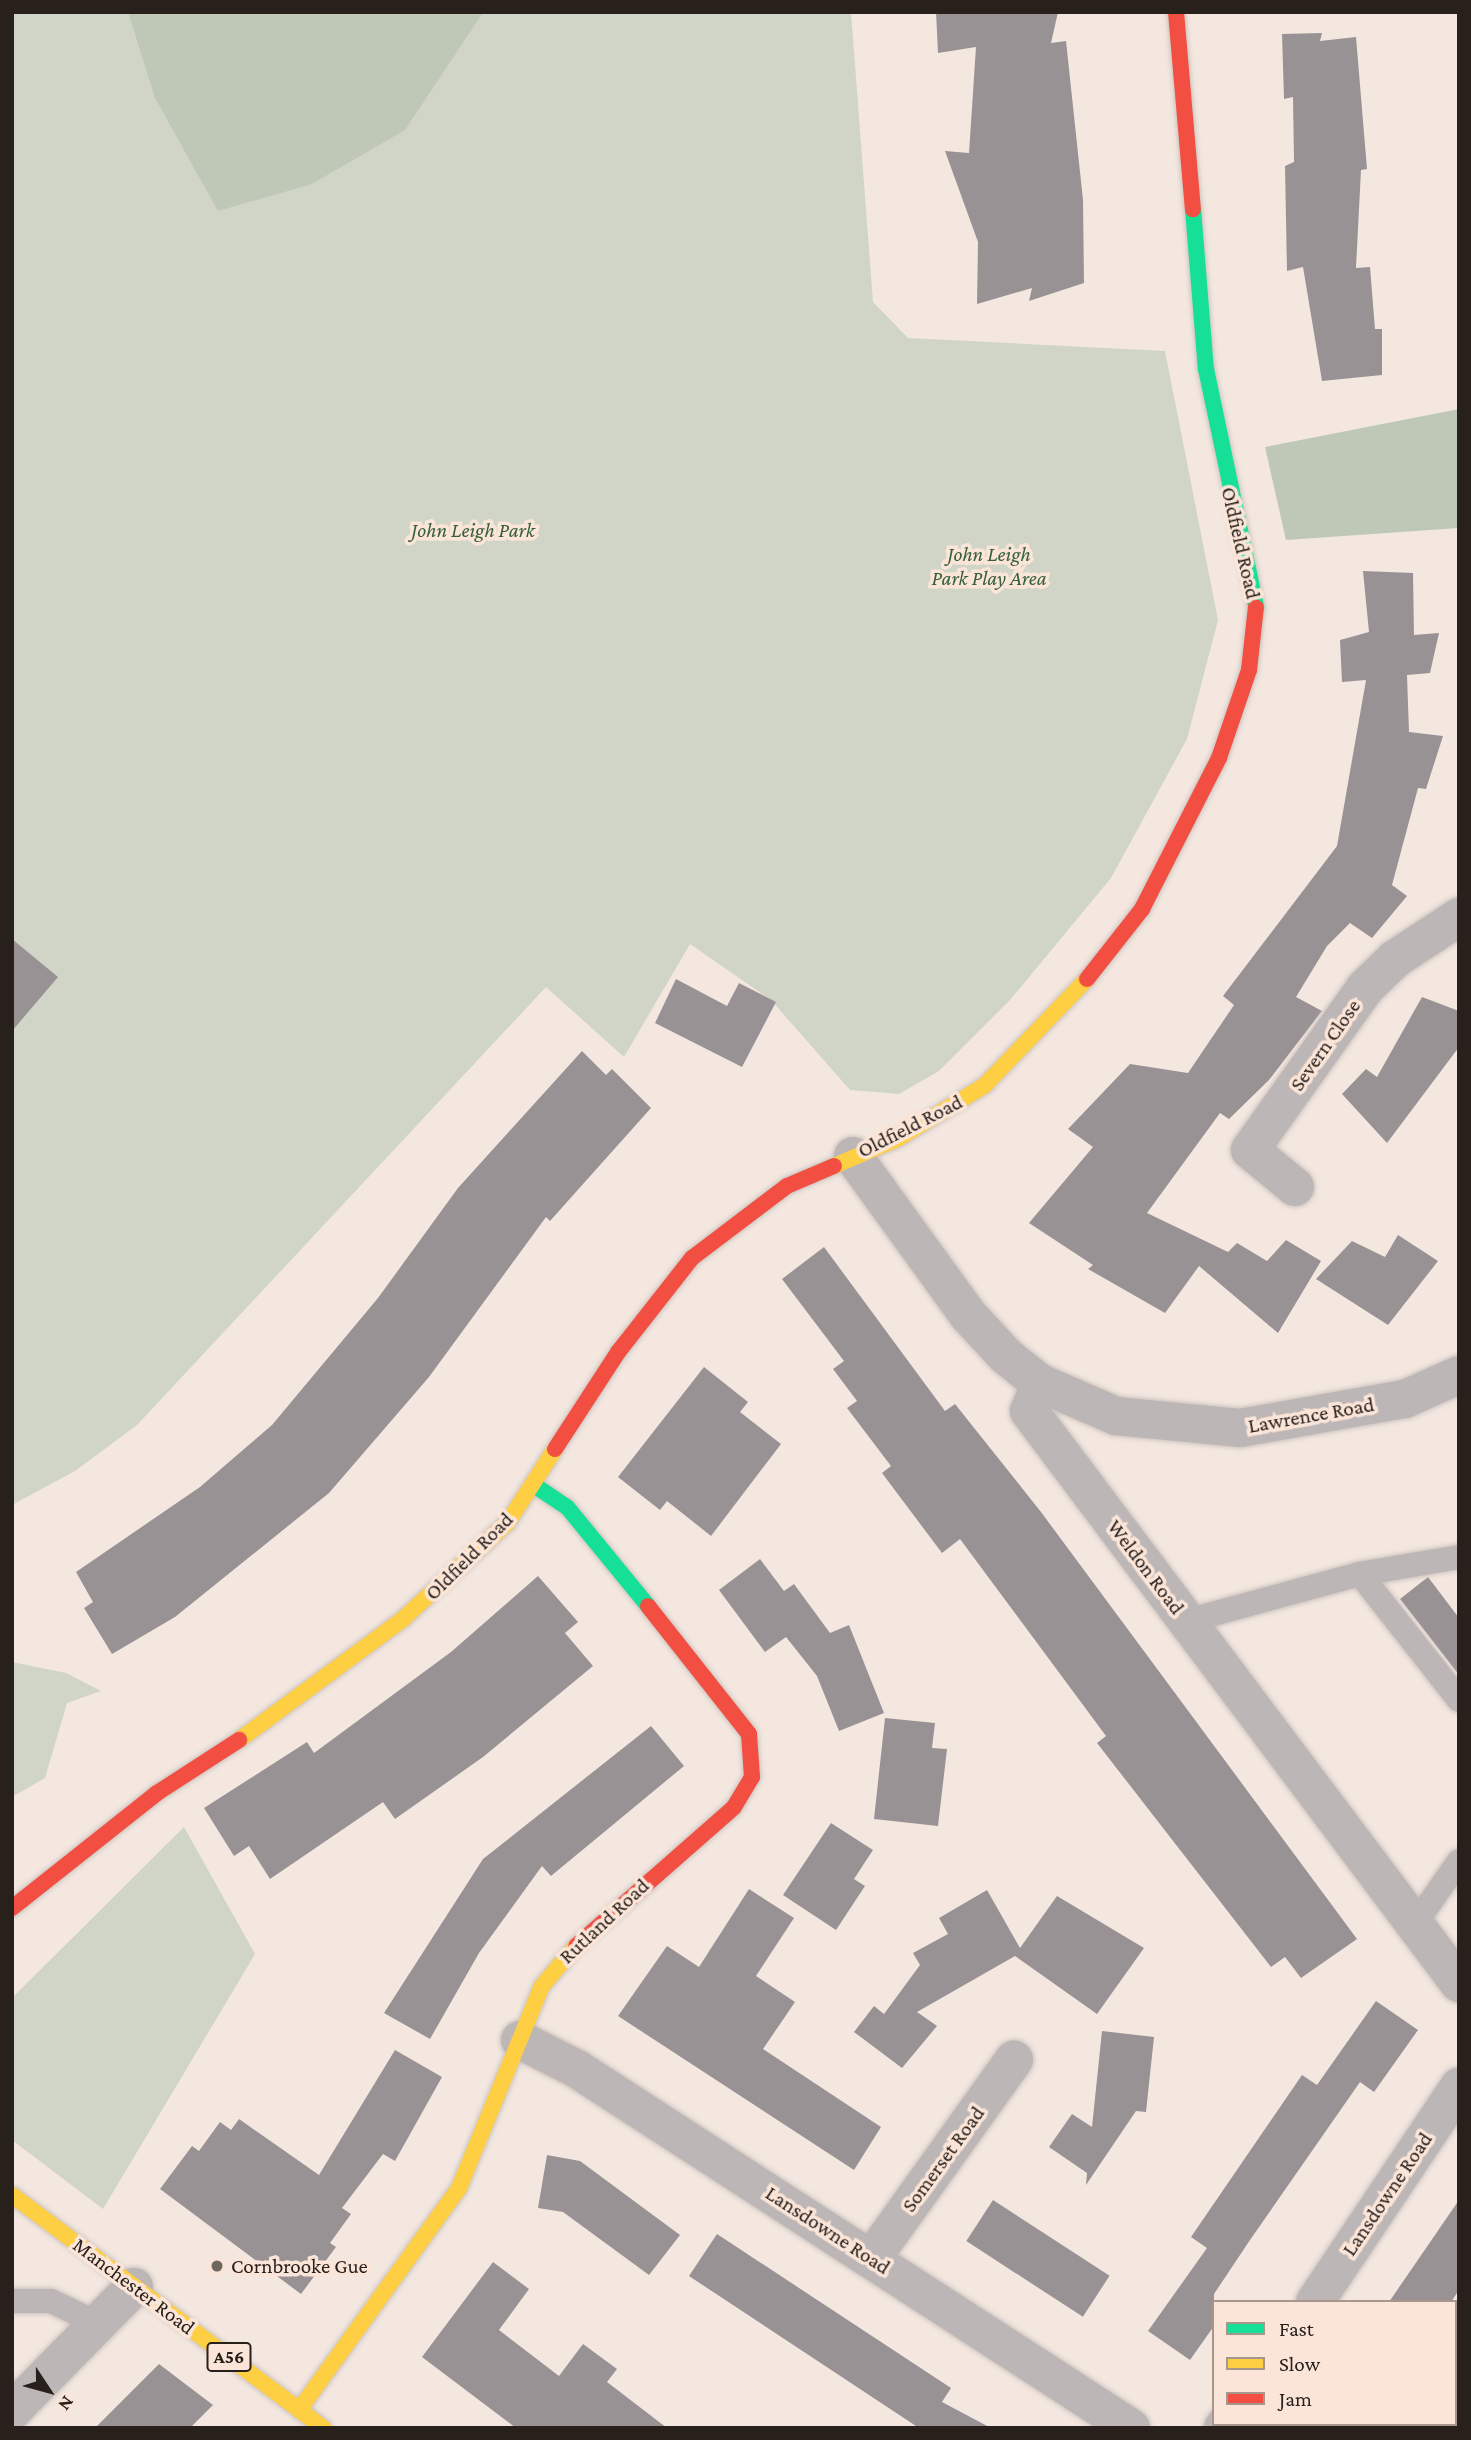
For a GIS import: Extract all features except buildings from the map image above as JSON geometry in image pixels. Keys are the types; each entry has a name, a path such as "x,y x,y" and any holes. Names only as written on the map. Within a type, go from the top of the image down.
{"main road":[{"name":"Oldfield Road","path":"12,1908 157,1793 306,1696 403,1619 484,1547 534,1485 619,1351 692,1258 787,1186 910,1132 985,1085 1097,968 1142,909 1178,846 1219,758 1249,670 1257,595 1232,511 1206,369 1176,12"},
{"name":"Rutland Road","path":"293,2419 459,2188 520,2040 558,1962 734,1807 754,1767 749,1734 733,1711 567,1507 534,1485"},
{"name":"Manchester Road","path":"12,2195 134,2287 293,2419 323,2428"}],"street":[{"name":"Severn Close","path":"1295,1187 1250,1150 1365,988 1395,959 1459,917"},
{"path":"853,1156 969,1316 1040,1383"},
{"name":"Lawrence Road","path":"1040,1383 1116,1416 1240,1429 1405,1399 1459,1376"},
{"name":"Weldon Road","path":"1040,1383 1028,1411 1413,1927 1459,1983"},
{"name":"Lansdowne Road","path":"520,2040 577,2069 1131,2428"},
{"name":"Somerset Road","path":"872,2258 1014,2060"},
{"name":"Lansdowne Road","path":"1316,2300 1459,2087"},
{"path":"12,2411 134,2287"}],"lane":[{"path":"1187,1621 1360,1574 1459,1557"},
{"path":"1360,1574 1459,1700"},
{"path":"1413,1927 1459,1861"},
{"path":"12,2301 51,2301 99,2324"}],"green space":[{"name":"John Leigh Park","path":"12,12 851,12 873,302 908,338 1165,351 1218,620 1187,739 1111,878 1010,1000 939,1071 899,1094 850,1090 771,1000 690,944 624,1057 546,987 137,1425 75,1471 12,1505"},
{"path":"128,12 482,14 405,130 312,184 218,211 155,98"},
{"path":"1459,409 1459,528 1286,540 1265,447"},
{"path":"12,1662 66,1673 101,1691 67,1703 45,1778 12,1797"},
{"path":"184,1827 255,1954 103,2209 12,2140 12,1998"}],"traffic: fast":[{"path":"1193,209 1206,369 1256,607"},
{"path":"534,1485 567,1507 648,1606"}],"traffic: slow":[{"path":"834,1166 899,1138 985,1085 1087,979"},
{"path":"239,1740 403,1619 508,1522 555,1449"},
{"path":"299,2410 459,2188 542,1986 576,1946"},
{"path":"12,2195 323,2428"}],"traffic: jam":[{"path":"1176,12 1193,209"},
{"path":"1087,979 1142,909 1219,758 1249,670 1256,607"},
{"path":"555,1449 619,1351 692,1258 787,1186 834,1166"},
{"path":"576,1946 734,1807 752,1777 749,1734 648,1606"},
{"path":"12,1908 157,1793 239,1740"}],"place":[{"name":"Cornbrooke Gue","path":"217,2266"}],"park label":[{"name":"John Leigh Park Play Area","path":"989,566"}]}
